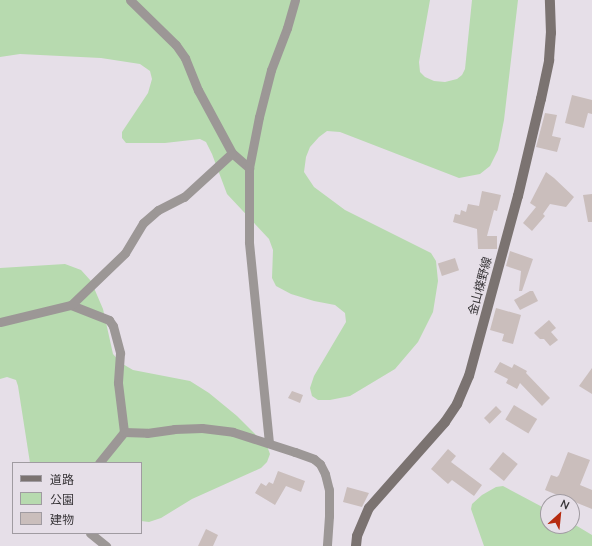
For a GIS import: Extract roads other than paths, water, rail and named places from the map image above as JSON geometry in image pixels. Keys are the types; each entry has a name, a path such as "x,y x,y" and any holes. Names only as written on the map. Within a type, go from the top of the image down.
{"main road":[{"name":"金山檪野線","path":"356,546 356,536 369,508 445,422 457,404 469,376 518,196 541,99 549,60 551,33 550,0"}],"street":[{"path":"130,0 181,51 198,90 232,153 249,168"},
{"path":"269,443 249,242 249,168 259,117 271,70 287,28 295,0"},
{"path":"71,305 79,295 125,253 143,223 158,210 184,197 232,153"},
{"path":"0,322 71,305 109,320 113,326 120,353 118,383 124,432 100,462"},
{"path":"124,432 147,433 174,429 202,428 233,432 314,459 320,464 325,474 329,490 327,546"},
{"path":"91,534 106,546"}]}
